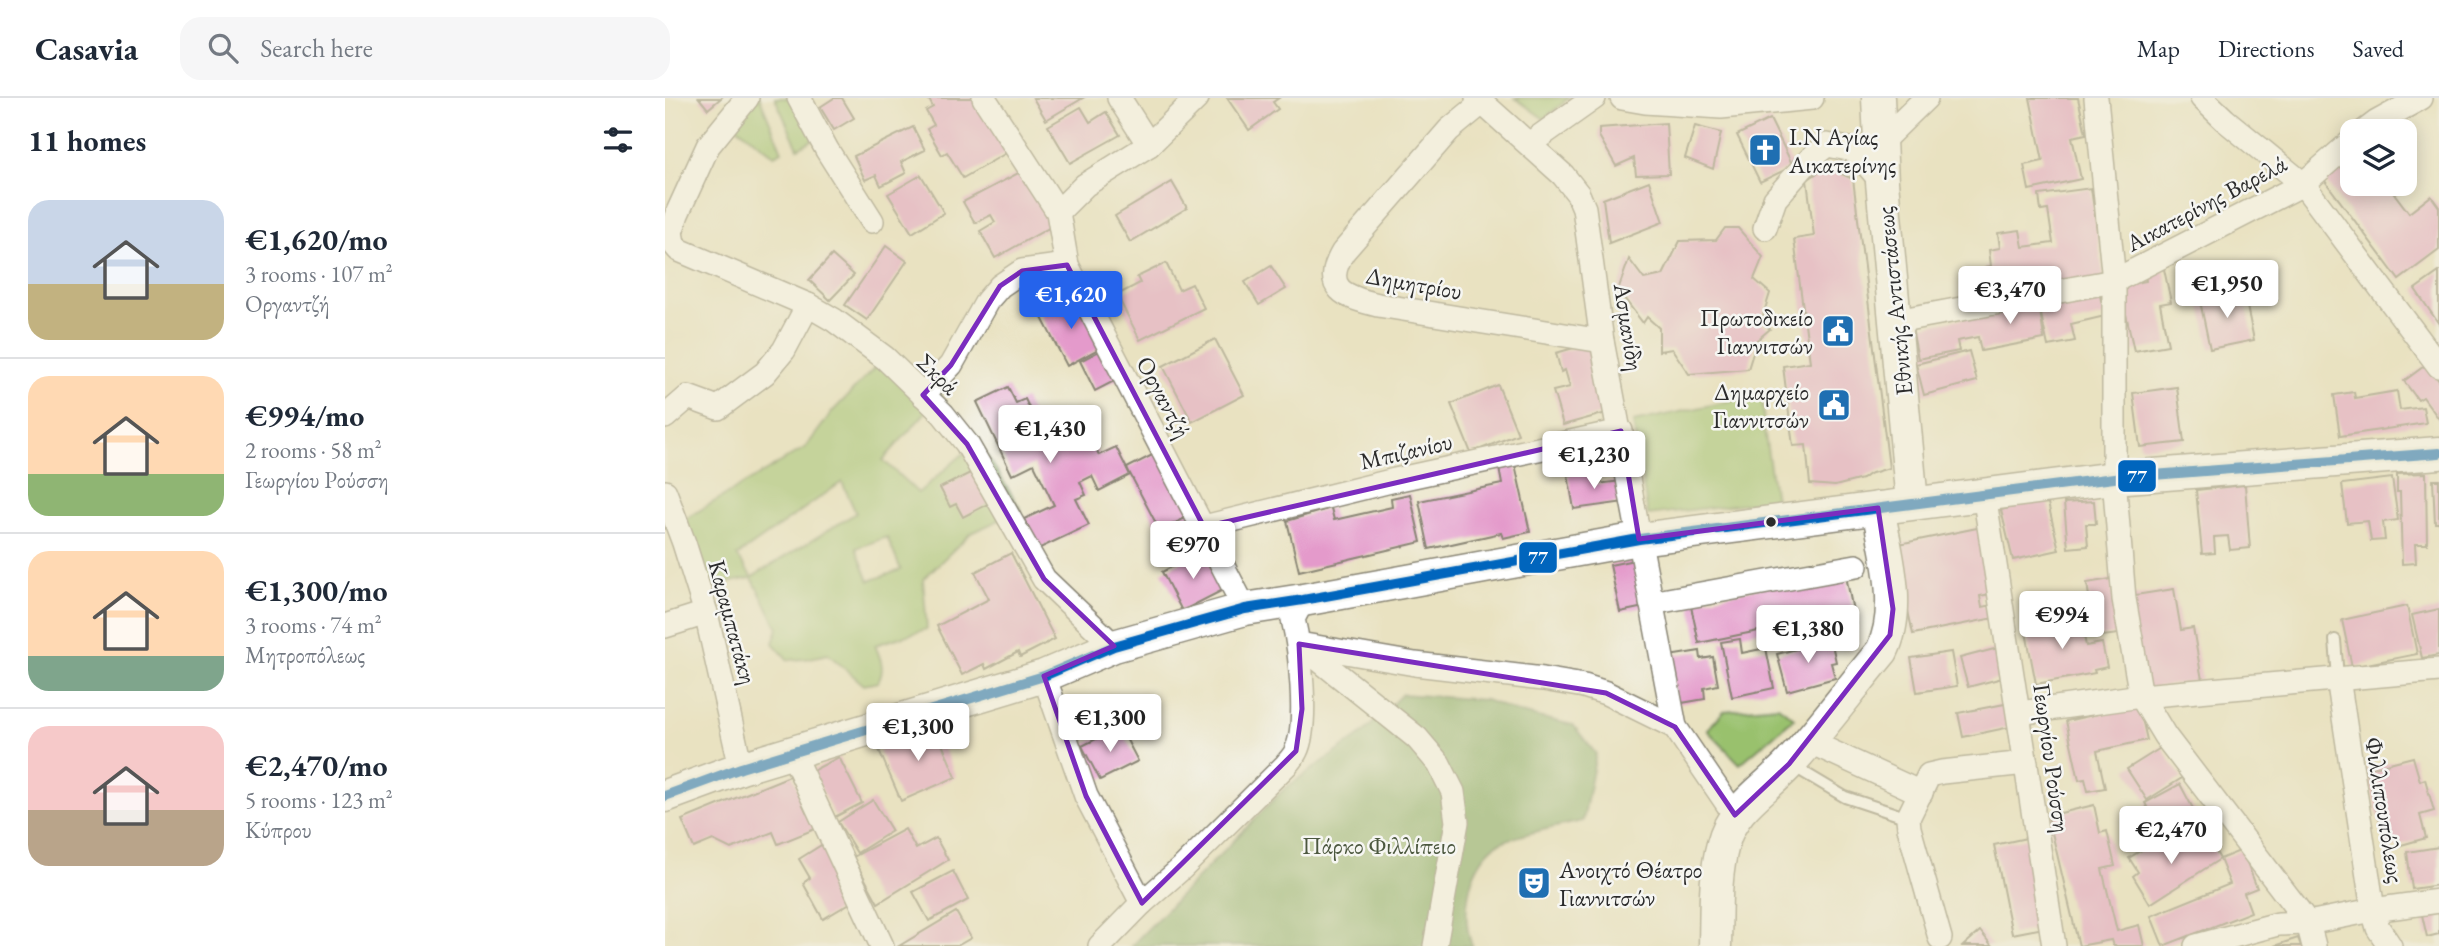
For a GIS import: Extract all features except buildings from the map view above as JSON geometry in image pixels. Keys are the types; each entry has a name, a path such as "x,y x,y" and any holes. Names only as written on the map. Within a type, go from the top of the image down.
{"main road":[{"name":"Εθνικής Αντιστάσεως","path":"1878,98 1882,182 1912,503"},
{"path":"665,796 741,768 1044,676 1114,646 1245,609 1639,539 1912,503 2114,478 2439,453"},
{"path":"1715,946 1717,883 1723,843 1735,815 1798,753 1882,651 1890,635 1893,609 1878,508"}],"street":[{"name":"Σκρά","path":"747,98 708,146 677,214 671,232 673,243 679,250 808,305 834,320 885,358 943,414 967,444 1044,579 1114,646"},
{"path":"799,98 827,150 872,221"},
{"name":"Οργαντζή","path":"985,98 1058,212 1067,265 1205,527 1245,609"},
{"path":"1119,98 1149,145"},
{"path":"1058,212 1085,185 1149,145 1197,98"},
{"path":"1529,144 1594,98"},
{"path":"1622,98 1721,107 1812,98"},
{"path":"1880,143 1926,98"},
{"path":"2096,98 2114,281 2114,478 2124,599 2141,696 2165,736 2308,923 2314,946"},
{"path":"2202,98 2303,184 2439,366"},
{"path":"2382,119 2421,98"},
{"name":"Ασμανίδη","path":"1480,100 1563,175 1578,194 1584,208 1602,341 1675,727"},
{"name":"Δημητρίου","path":"1480,100 1449,130 1343,252 1333,272 1336,285 1342,293 1353,299 1378,305 1602,341"},
{"path":"1765,228 1775,199 1813,156 1827,145 1854,150 1882,182"},
{"name":"Αικατερίνης Βαρελά","path":"1896,321 2114,281 2303,184 2340,152"},
{"path":"923,395 951,365 987,301 1000,286 1022,271 1067,265"},
{"path":"665,418 688,397 718,408 765,373 784,350 808,305"},
{"name":"Μπιζανίου","path":"1205,527 1395,480 1621,431"},
{"name":"Καραμπατάκη","path":"665,492 706,613 741,768"},
{"name":"Γεωργίου Ρούσση","path":"1984,494 2054,946"},
{"path":"1651,603 1856,566"},
{"path":"1100,946 1286,765 1296,751 1301,736 1302,709 1299,644 1293,619 1303,600"},
{"path":"665,626 706,613"},
{"path":"1299,644 1415,664 1543,678 1606,693 1675,727 1735,815"},
{"path":"1299,644 1417,738 1439,764 1453,792 1456,833 1435,946"},
{"path":"2020,713 2141,696 2439,670"},
{"path":"1044,676 1086,796 1142,903"},
{"name":"Φιλλιπουπόλεως","path":"2338,678 2373,910 2378,928 2390,946"},
{"path":"792,753 881,946"},
{"path":"1798,753 1921,793"},
{"path":"1940,938 1908,818 1929,775 2026,763"},
{"path":"2196,946 2278,924 2308,923 2439,901"}],"lane":[{"path":"2335,639 2338,678"},
{"path":"1798,753 1813,780 1845,797 1908,818"}],"highlighted area":[{"path":"1067,265 1204,527 1621,431 1639,539 1878,508 1893,609 1890,635 1789,764 1735,815 1675,727 1606,693 1299,644 1302,709 1296,751 1142,903 1086,796 1044,676 1114,646 1044,579 967,444 923,395 951,365 1000,286 1022,271"}],"green space":[{"path":"747,98 760,98 782,151 774,155 729,121"},
{"path":"775,98 799,98 819,136 798,148"},
{"path":"1515,98 1569,98 1544,119"},
{"path":"890,352 941,395 883,460 918,493 978,441 1021,510 971,533 923,579 927,629 875,645 882,672 878,682 864,685 828,654 788,660 773,643 778,628 752,578 699,588 677,524 806,447 833,411","holes":["842,482 856,513 752,577 737,556","887,537 901,570 869,581 856,548"]},
{"path":"1762,394 1764,429 1775,500 1648,515 1633,422"},
{"name":"Πάρκο Φιλλίπειο","path":"1402,694 1486,700 1520,713 1573,725 1596,754 1583,821 1510,839 1494,846 1485,856 1472,880 1469,893 1467,921 1472,946 1131,946 1284,789 1362,734"},
{"path":"1778,706 1794,718 1740,764 1707,730 1724,711"}],"transit line":[{"name":"77","path":"665,796 741,768 1044,676 1114,646 1245,609 1639,539 2114,478 2439,453"}],"place":[{"name":"Ι.Ν Αγίας Αικατερίνης","path":"1765,150"},
{"name":"Πρωτοδικείο Γιαννιτσών","path":"1838,331"},
{"name":"Δημαρχείο Γιαννιτσών","path":"1834,405"},
{"name":"Ανοιχτό Θέατρο Γιαννιτσών","path":"1534,883"}]}
